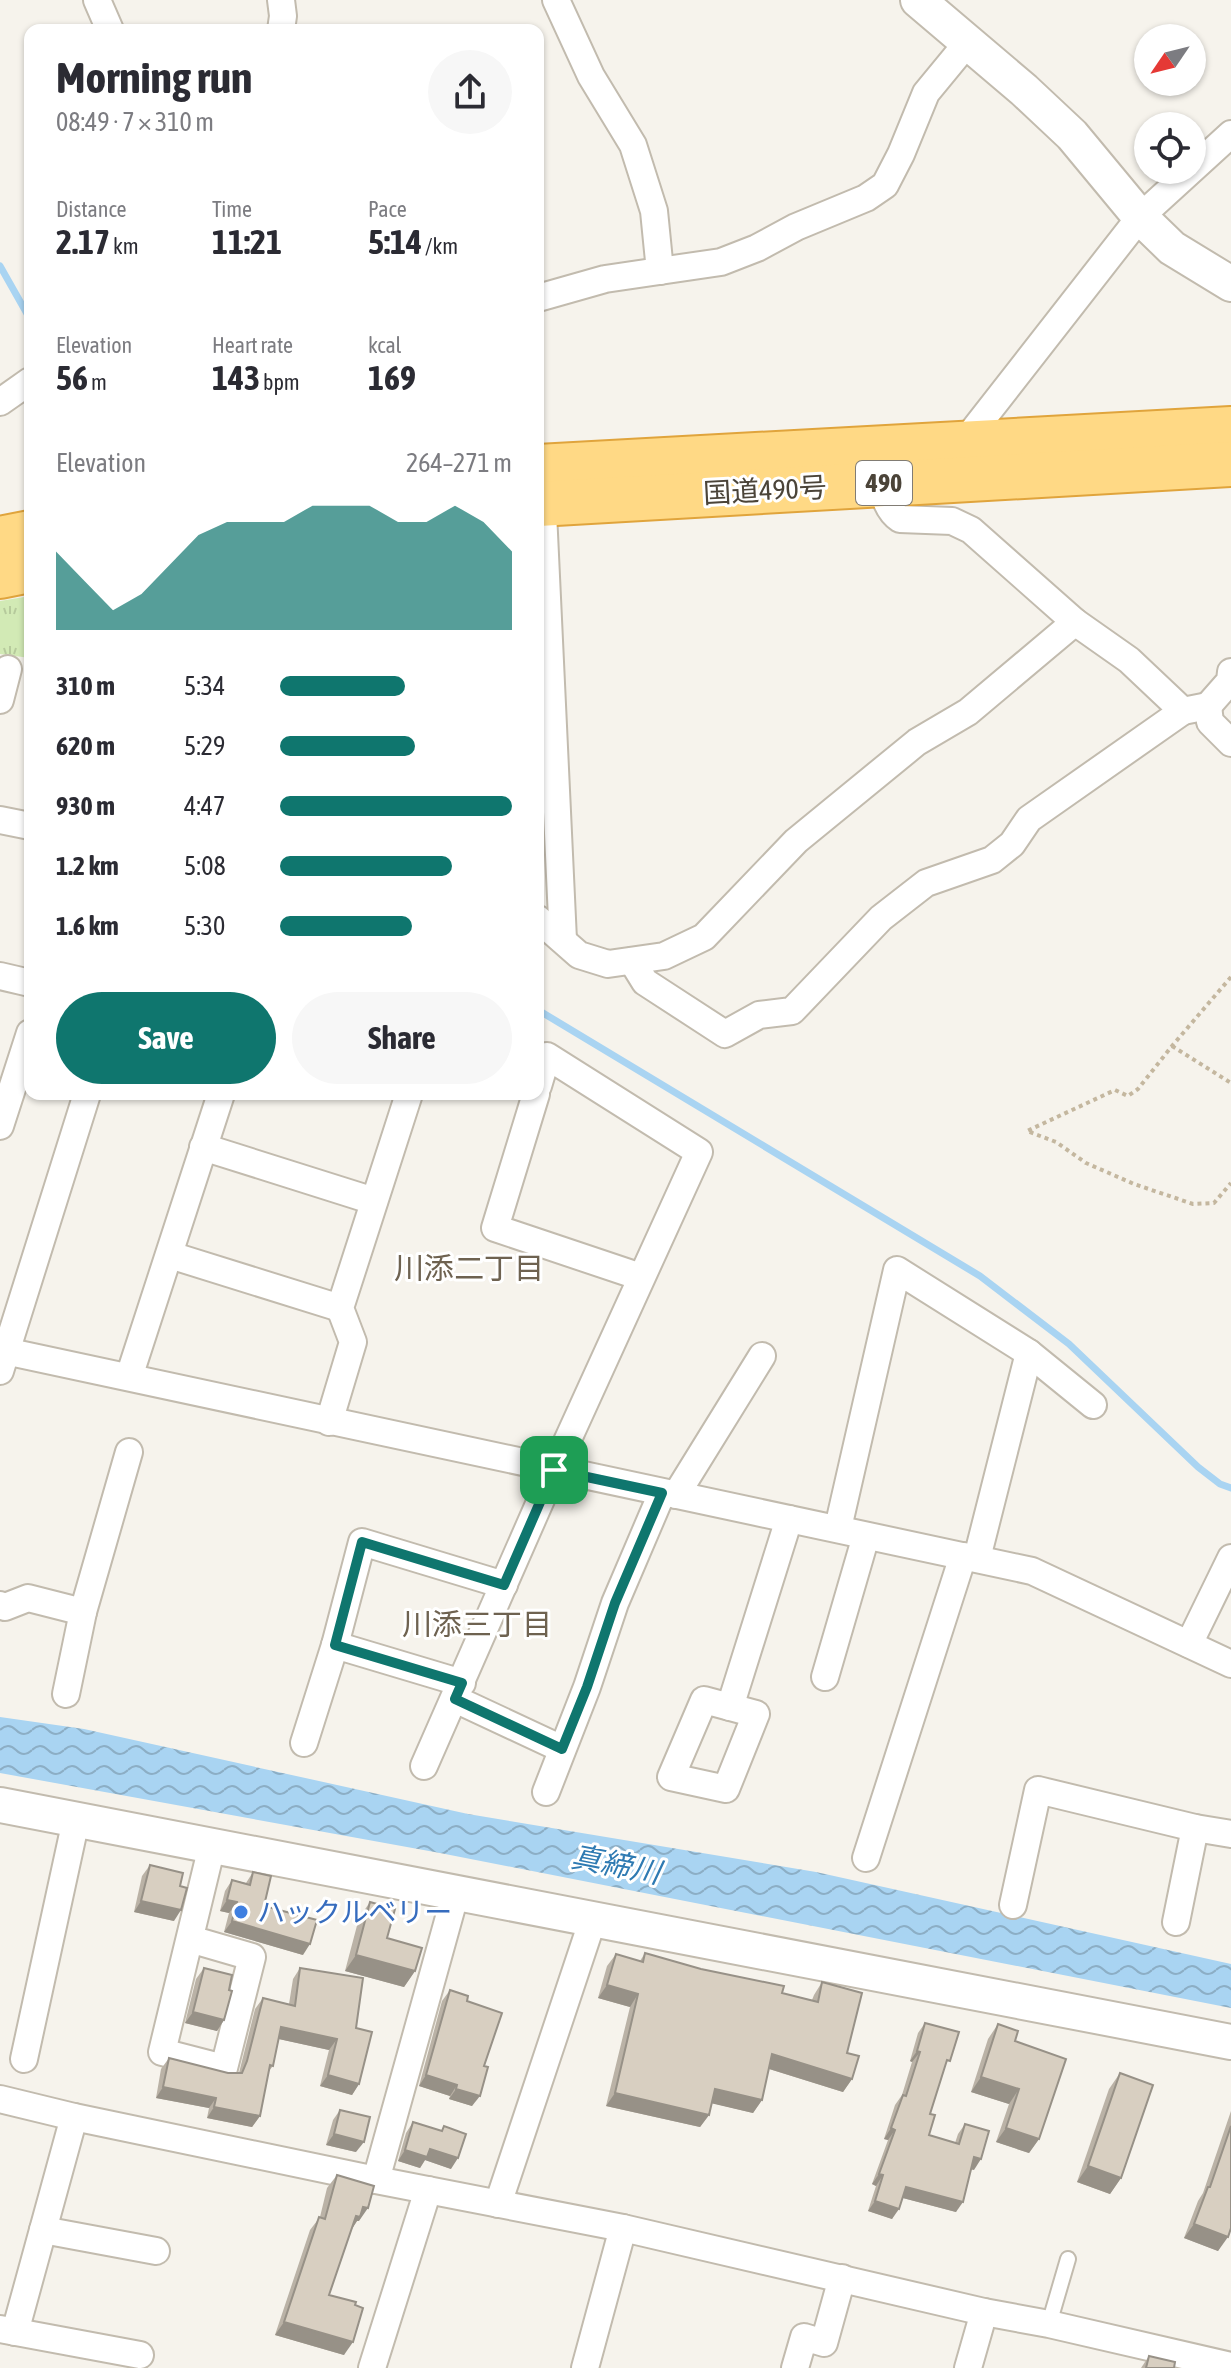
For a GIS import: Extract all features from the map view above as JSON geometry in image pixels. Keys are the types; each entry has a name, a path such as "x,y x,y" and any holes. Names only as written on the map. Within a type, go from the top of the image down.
{"highway":[{"name":"国道490号","path":"878,466 962,445 1231,429"},
{"name":"国道490号","path":"544,485 878,466 1231,464"},
{"path":"0,539 24,534"},
{"path":"0,576 24,571"}],"street":[{"path":"97,0 107,24"},
{"path":"281,0 282,24"},
{"path":"556,0 591,76 633,145 654,211 660,271"},
{"path":"918,0 1072,135 1140,217 1172,248 1231,284"},
{"path":"544,296 605,279 721,262 866,198 885,185 926,93 968,42"},
{"path":"962,445 1140,217 1231,134"},
{"path":"0,402 24,385"},
{"path":"878,466 894,515 900,519 943,519 971,530 1075,622 1195,708 1231,743"},
{"path":"544,924 579,955 608,964 664,956 704,937 796,841 917,742 968,712 1075,622"},
{"path":"544,626 563,940"},
{"path":"0,700 8,669"},
{"path":"632,961 645,982 725,1034 759,1015 792,1011 881,918 926,883 992,860 1012,844 1029,819 1195,708 1230,681 1231,672"},
{"path":"0,820 24,825"},
{"path":"0,976 24,982"},
{"path":"0,1126 24,1052"},
{"path":"424,1766 699,1152 547,1056 544,1066"},
{"path":"85,1100 2,1357 129,1377 1032,1571 1231,1664"},
{"path":"129,1377 219,1100"},
{"path":"329,1422 353,1342 340,1308 407,1100"},
{"path":"534,1100 495,1228 641,1277"},
{"path":"203,1147 374,1201"},
{"path":"170,1255 340,1308"},
{"path":"838,1528 897,1270 1029,1353 1093,1405"},
{"path":"866,1858 970,1557 1029,1353"},
{"path":"546,1792 587,1687 615,1603 669,1494 762,1356"},
{"path":"66,1694 83,1612 129,1452"},
{"path":"730,1707 789,1519"},
{"path":"825,1677 866,1536"},
{"path":"304,1743 335,1645 362,1542 504,1585"},
{"path":"1189,1644 1231,1558"},
{"path":"0,1605 5,1607 28,1598 83,1612"},
{"path":"335,1645 458,1691 562,1749"},
{"path":"1013,1905 1038,1790 1231,1834"},
{"path":"0,1805 1231,2042"},
{"path":"24,2059 76,1820"},
{"path":"1176,1922 1195,1828"},
{"path":"190,1939 252,1957 224,2068 162,2052 212,1846"},
{"path":"376,2180 456,1892"},
{"path":"498,2204 593,1919"},
{"path":"0,2099 376,2180 623,2228 984,2312 1049,2324 1187,2362 1231,2366"},
{"path":"74,2117 43,2230 8,2331 140,2355"},
{"path":"372,2368 428,2190"},
{"path":"585,2368 623,2228"},
{"path":"43,2230 156,2251"},
{"path":"795,2368 804,2337 824,2343 842,2278"},
{"path":"968,2368 984,2312"}],"lane":[{"path":"1049,2324 1068,2259"}],"path":[{"path":"1231,977 1138,1089 1128,1096 1115,1090 1027,1131 1056,1142 1098,1169 1193,1204 1214,1203 1231,1183"},
{"path":"1172,1046 1231,1083"}],"green space":[{"path":"24,597 24,657 0,654 0,601"}],"water":[{"name":"真締川","path":"0,1717 84,1729 468,1814 816,1872 1231,1964 1231,2008 440,1853 0,1773"}],"building":[{"path":"150,1865 183,1873 180,1886 187,1888 181,1910 141,1901"},
{"path":"253,1872 271,1876 264,1906 317,1920 310,1944 232,1921 237,1902 227,1900 232,1880 250,1885"},
{"path":"370,1902 395,1909 387,1938 422,1948 415,1971 356,1955"},
{"path":"645,1953 701,1969 784,1986 782,1993 818,2002 822,1982 862,1993 847,2053 859,2056 852,2079 772,2054 762,2100 715,2089 709,2115 615,2093 638,1994 607,1985 616,1954 643,1962"},
{"path":"204,1968 232,1975 229,1990 232,1991 224,2020 193,2012"},
{"path":"300,1968 363,1978 356,2028 372,2032 359,2084 328,2075 337,2039 281,2027 260,2116 214,2107 216,2098 163,2087 169,2058 228,2073 242,2073 263,1998 295,2006"},
{"path":"450,1990 468,1996 467,2001 502,2013 484,2066 488,2067 480,2096 426,2075"},
{"path":"925,2023 959,2032 930,2114 935,2115 929,2135 959,2144 965,2124 989,2131 981,2159 974,2157 963,2202 906,2187 899,2209 875,2201 883,2175 879,2174 895,2130 891,2128 903,2095 906,2096 920,2052 917,2051"},
{"path":"998,2024 1018,2031 1015,2041 1066,2059 1039,2139 1006,2128 1019,2089 981,2077"},
{"path":"1120,2073 1153,2085 1121,2178 1088,2166"},
{"path":"340,2110 370,2117 364,2142 334,2134"},
{"path":"413,2122 442,2131 444,2126 466,2134 458,2158 430,2149 427,2157 405,2150"},
{"path":"1231,2126 1231,2228 1228,2237 1194,2224"},
{"path":"337,2175 374,2186 368,2208 363,2207 360,2217 356,2216 329,2295 356,2302 355,2305 363,2308 353,2342 284,2322 319,2217 325,2219"},
{"path":"1149,2356 1175,2362 1174,2368 1146,2368"}],"waterway":[{"path":"0,266 24,308"},
{"path":"544,1014 980,1276 1069,1344 1198,1467 1220,1484 1231,1488"}],"place":[{"name":"ハックルベリー","path":"241,1912"}],"district":[{"name":"川添二丁目","path":"469,1268"},
{"name":"川添三丁目","path":"477,1624"}],"route":[{"path":"554,1470 662,1493 615,1603 562,1749 455,1699 462,1683 335,1645 362,1542 504,1585 554,1470"}]}
